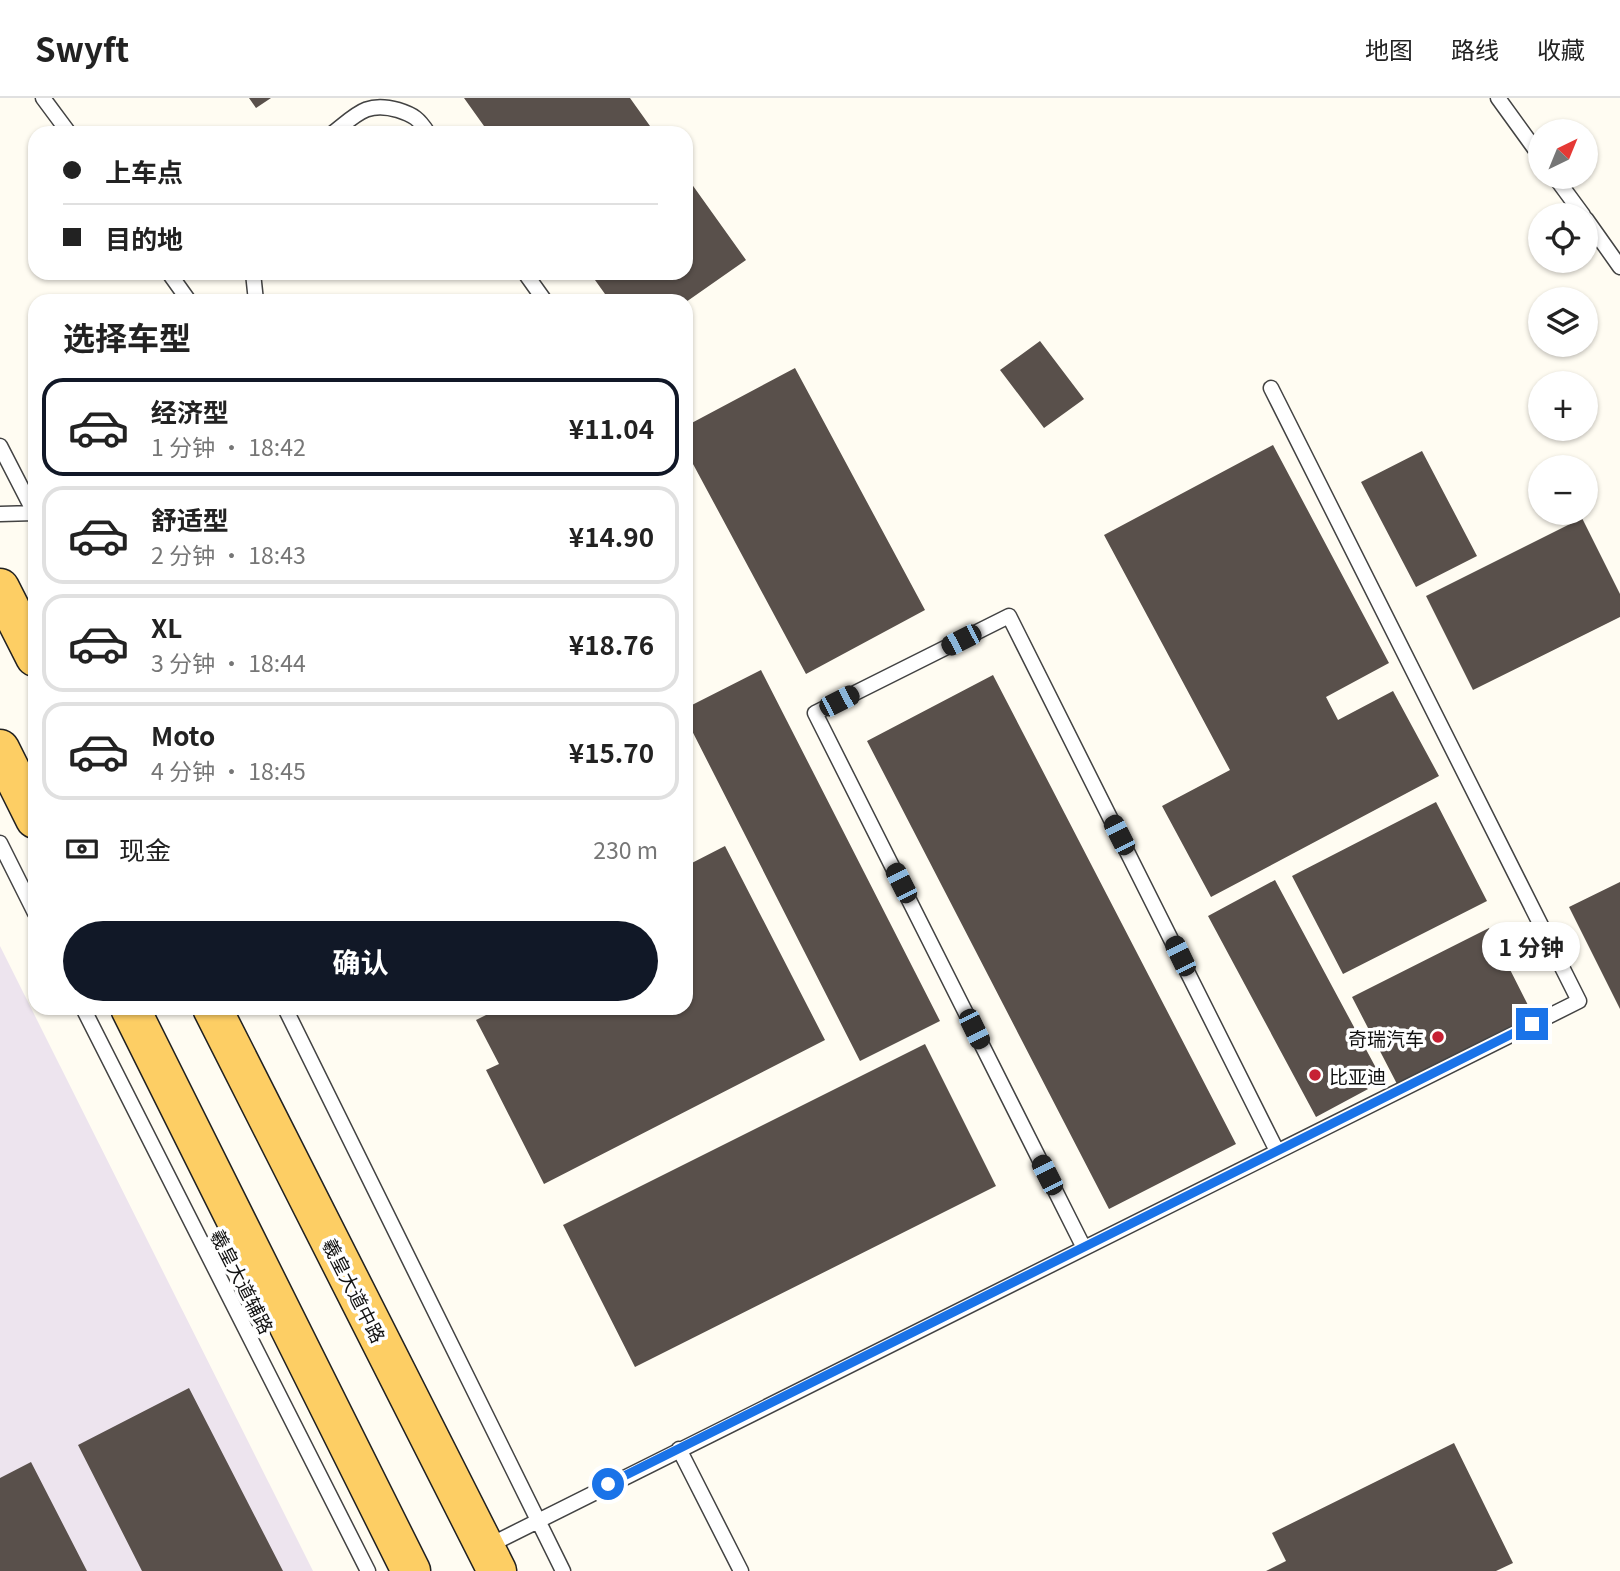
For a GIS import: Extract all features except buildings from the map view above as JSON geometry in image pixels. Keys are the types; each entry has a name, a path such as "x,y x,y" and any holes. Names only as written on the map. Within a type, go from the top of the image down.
{"main road":[{"path":"0,588 28,643"},
{"path":"0,749 28,805"},
{"path":"133,1015 411,1571"},
{"name":"羲皇大道中路","path":"216,1015 491,1559"}],"lane":[{"path":"43,98 64,126"},
{"path":"342,126 379,98"},
{"path":"403,98 423,126"},
{"path":"1498,98 1528,139"},
{"path":"363,110 380,105 416,115"},
{"path":"1598,236 1620,267"},
{"path":"491,1559 538,1519 1579,1001 1272,388"},
{"path":"0,446 28,500"},
{"path":"0,514 28,514"},
{"path":"1084,1248 815,713 924,658 1009,616 1278,1151"},
{"path":"0,843 28,899"},
{"name":"羲皇大道辅路","path":"87,1015 368,1571"},
{"path":"288,1015 563,1571"},
{"path":"679,1449 741,1571"}],"shaded area":[{"path":"0,946 28,1002 28,1015 35,1015 313,1571 0,1571"}],"place":[{"name":"奇瑞汽车","path":"1438,1037"},
{"name":"比亚迪","path":"1315,1075"}],"route":[{"path":"608,1484 1532,1024"}]}
